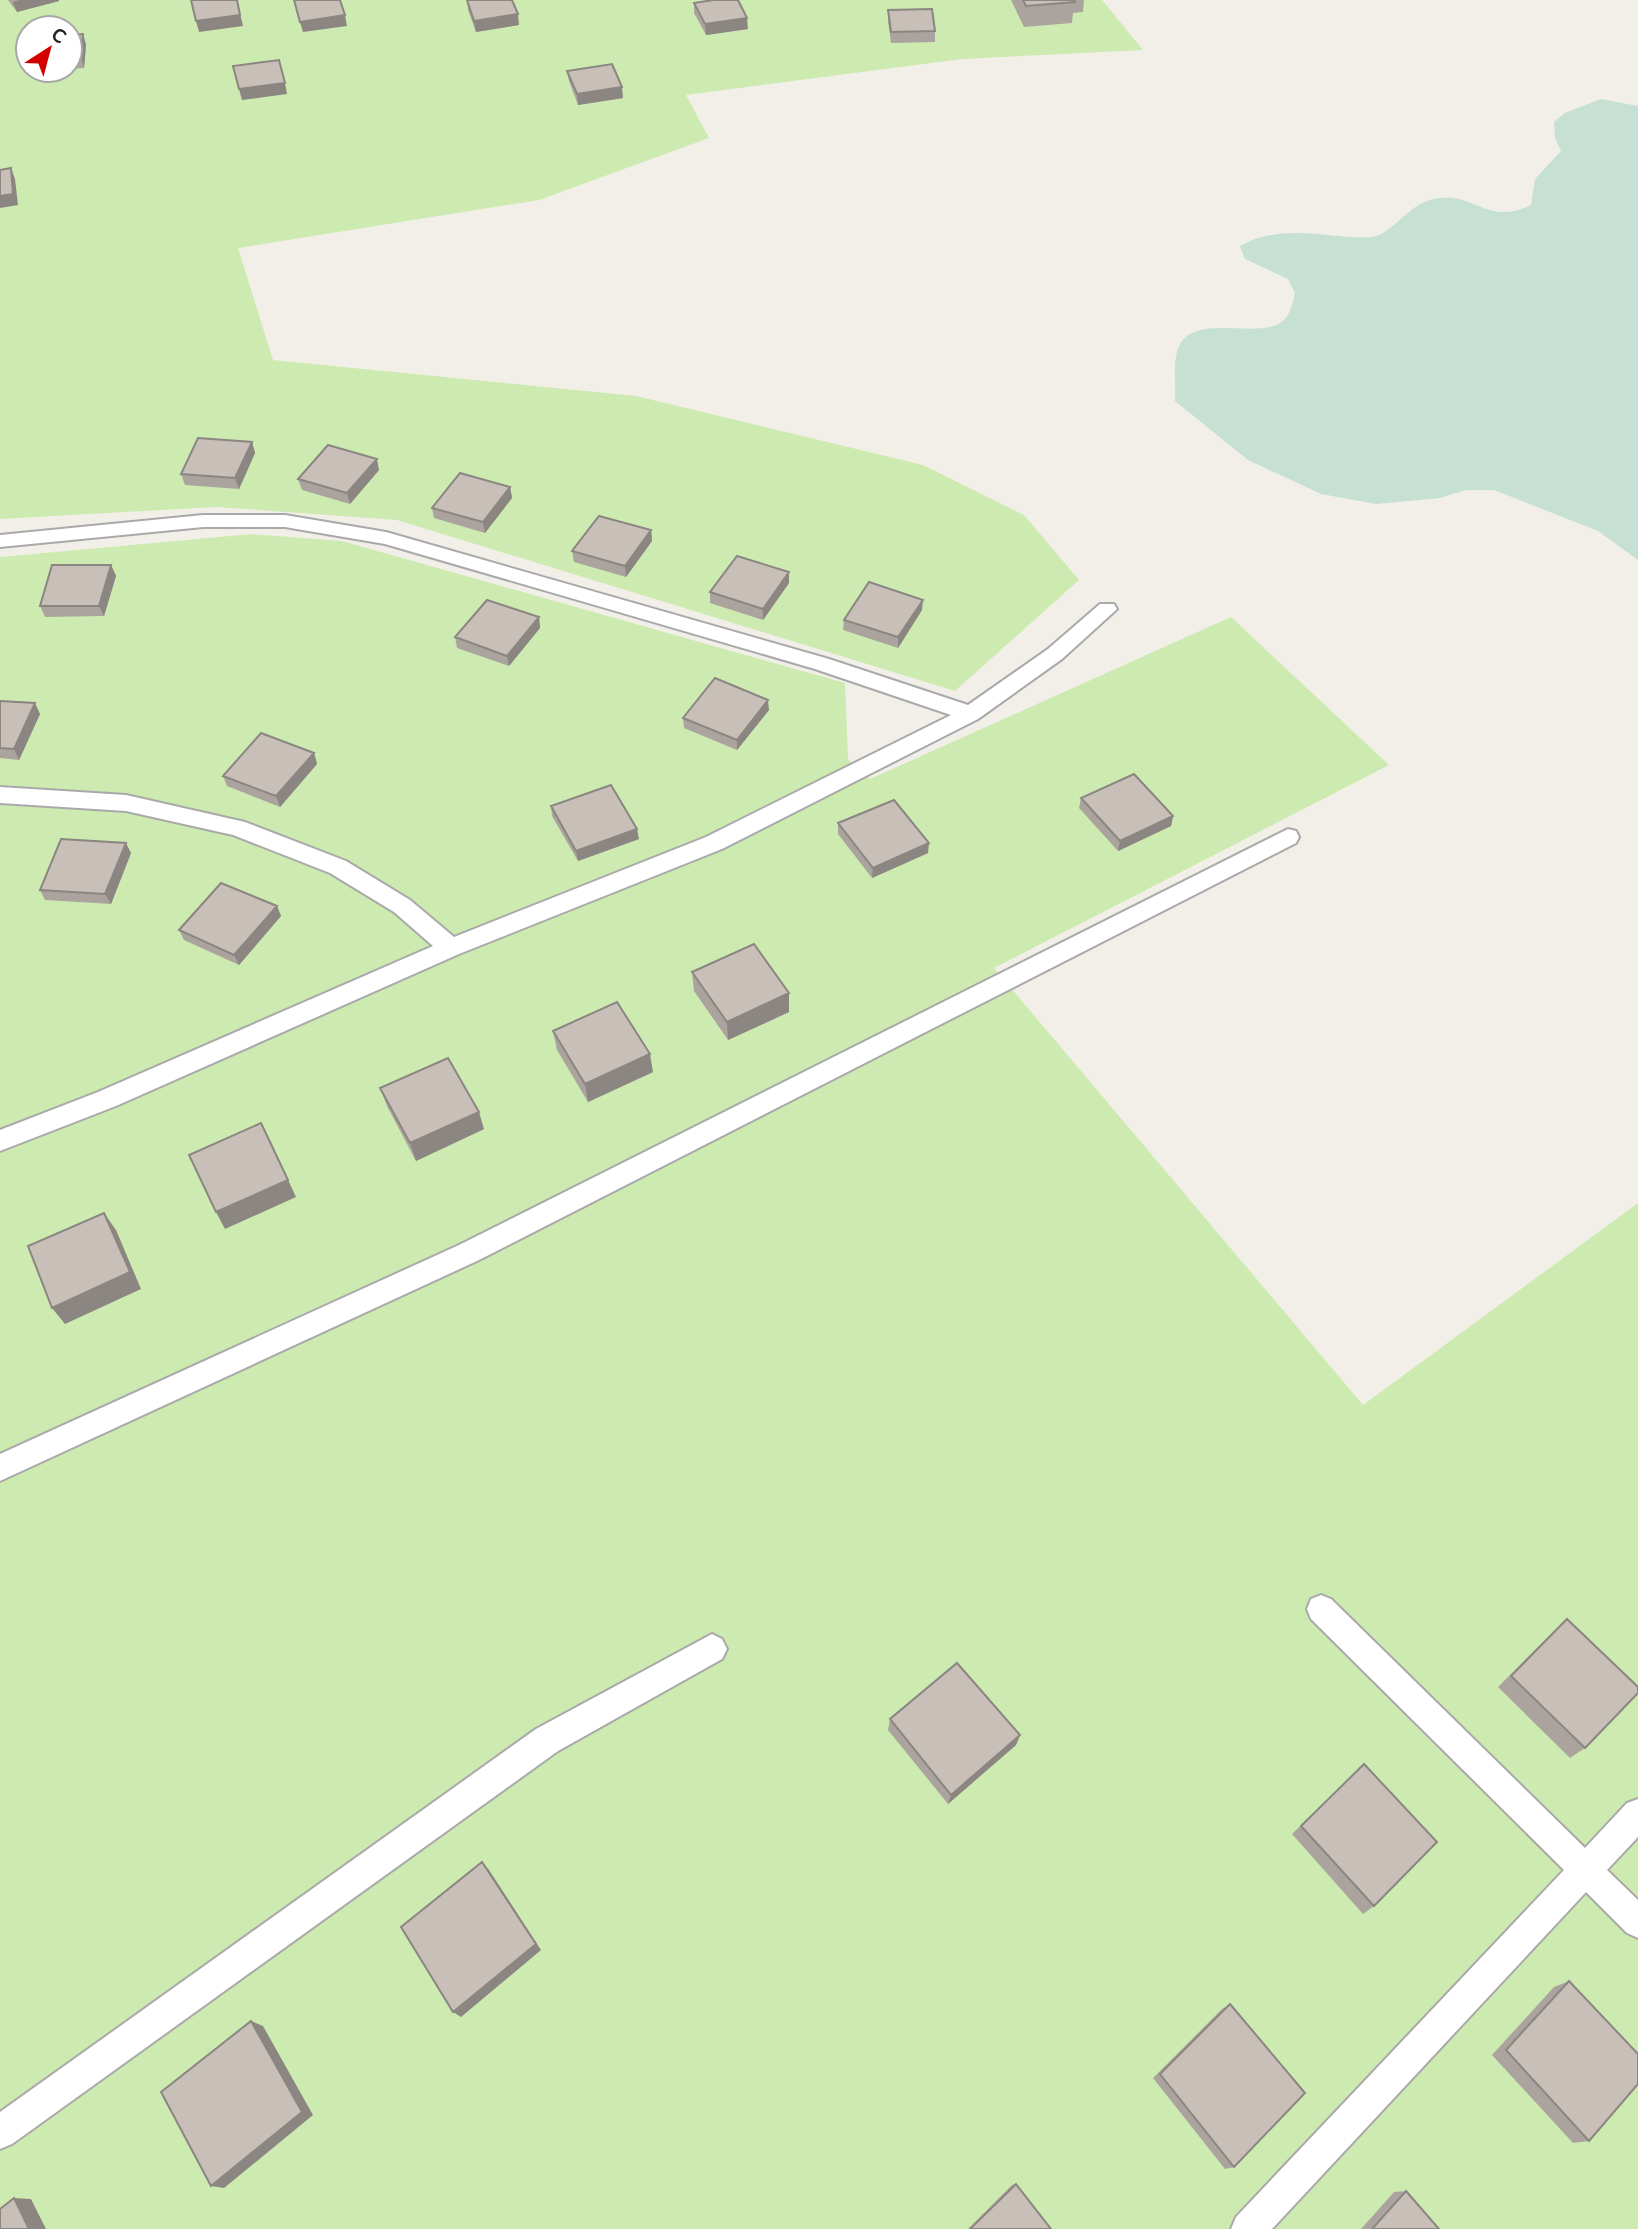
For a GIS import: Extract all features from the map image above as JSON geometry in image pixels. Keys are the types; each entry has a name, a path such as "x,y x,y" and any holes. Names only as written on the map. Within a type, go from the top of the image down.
{"lane":[{"path":"0,541 203,521 285,521 386,538 822,664 971,714"},
{"path":"0,1141 107,1099 452,948 714,843 971,714 1055,654 1107,610"},
{"path":"0,795 126,803 237,828 338,867 402,906 452,948"},
{"path":"0,1468 468,1253 1288,837"},
{"path":"1321,1609 1638,1922"},
{"path":"0,2132 547,1740 712,1649"},
{"path":"1248,2229 1638,1814"}],"green space":[{"path":"0,0 1102,0 1143,50 962,59 686,95 709,138 539,200 238,248 273,360 636,396 923,465 1024,515 1079,580 955,691 397,520 217,507 0,519"},
{"path":"1601,99 1638,106 1638,560 1598,531 1494,490 1466,490 1440,498 1376,504 1321,494 1248,460 1175,401 1176,358 1184,339 1196,331 1210,328 1274,326 1285,319 1290,310 1295,293 1288,279 1245,259 1240,246 1263,237 1288,233 1357,238 1376,236 1419,205 1439,198 1462,200 1504,212 1531,205 1535,179 1561,151 1555,138 1554,122 1565,113"},
{"path":"252,534 342,541 845,683 848,759 870,779 1231,617 1389,765 994,968 1363,1405 1638,1203 1638,2229 0,2229 0,557"}],"building":[{"path":"191,0 237,0 240,15 196,21"},
{"path":"294,0 340,0 345,15 300,22"},
{"path":"467,0 512,0 518,14 474,21"},
{"path":"738,0 747,18 705,24 694,3"},
{"path":"1023,0 1074,0 1075,2 1026,6"},
{"path":"932,9 935,31 891,32 888,10"},
{"path":"279,60 285,83 239,89 233,66"},
{"path":"612,64 622,87 577,94 567,71"},
{"path":"11,168 13,194 0,196 0,170"},
{"path":"198,438 252,442 235,478 181,474"},
{"path":"328,445 377,459 347,493 298,479"},
{"path":"460,473 510,487 483,522 432,508"},
{"path":"599,516 651,530 625,566 572,551"},
{"path":"737,556 789,572 763,609 710,592"},
{"path":"52,565 111,565 99,606 40,606"},
{"path":"869,582 923,600 898,637 844,620"},
{"path":"487,600 539,617 507,656 455,637"},
{"path":"715,678 768,700 737,740 683,718"},
{"path":"0,701 35,703 14,749 0,748"},
{"path":"261,733 314,753 276,796 223,776"},
{"path":"1134,774 1173,816 1120,841 1081,798"},
{"path":"611,785 637,829 576,851 551,806"},
{"path":"894,800 929,843 873,868 838,823"},
{"path":"61,839 126,843 105,894 40,890"},
{"path":"221,883 277,906 234,955 179,930"},
{"path":"754,944 789,993 727,1022 692,972"},
{"path":"617,1002 650,1054 585,1084 553,1031"},
{"path":"448,1058 479,1112 410,1143 380,1088"},
{"path":"261,1123 288,1180 216,1212 189,1155"},
{"path":"104,1213 130,1272 52,1308 28,1246"},
{"path":"1567,1619 1638,1687 1638,1693 1585,1748 1511,1676"},
{"path":"957,1663 1020,1735 951,1795 890,1719"},
{"path":"1364,1764 1437,1842 1374,1906 1301,1826"},
{"path":"482,1862 536,1944 453,2012 401,1927"},
{"path":"1569,1981 1638,2054 1638,2084 1589,2141 1506,2050"},
{"path":"1230,2004 1305,2093 1234,2167 1160,2074"},
{"path":"251,2021 302,2112 211,2186 161,2092"},
{"path":"1016,2184 1051,2229 970,2229"},
{"path":"1406,2191 1439,2229 1372,2229"},
{"path":"14,2198 29,2229 0,2229 0,2209"}]}
